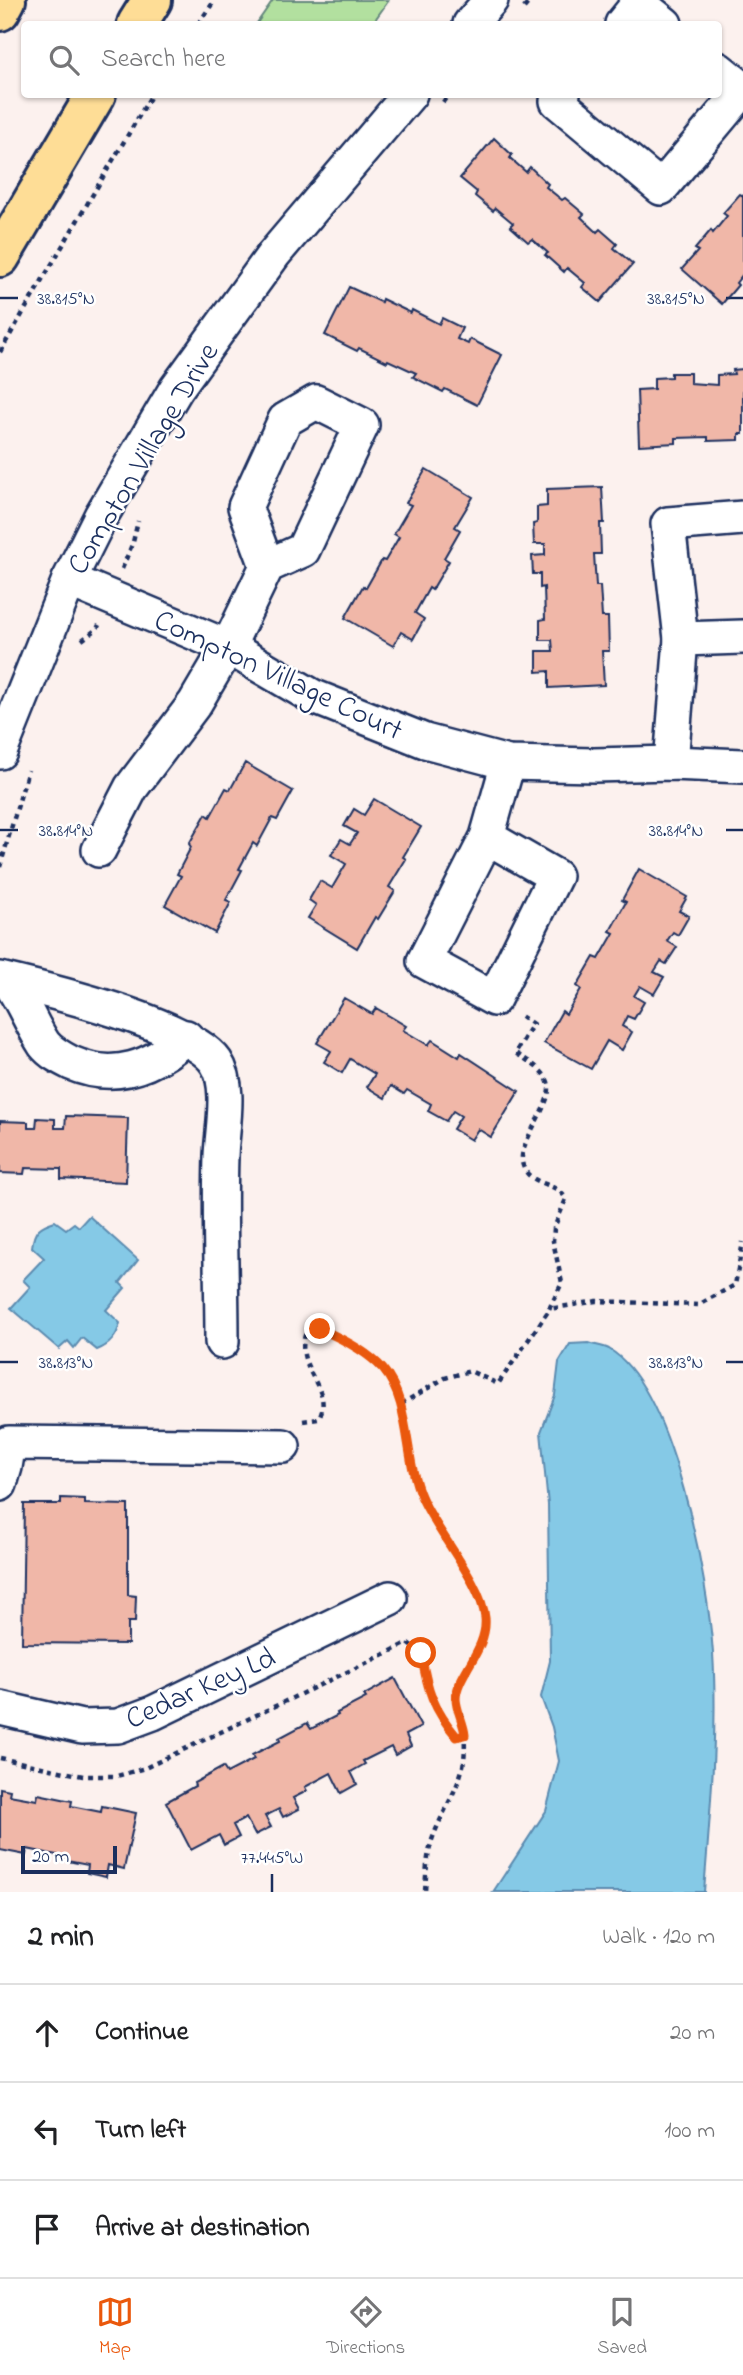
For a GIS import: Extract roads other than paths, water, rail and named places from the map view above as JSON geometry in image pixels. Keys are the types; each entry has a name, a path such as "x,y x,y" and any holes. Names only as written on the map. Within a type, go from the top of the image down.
{"highway":[{"path":"0,11 6,0"},
{"path":"139,21 152,0"},
{"path":"0,257 94,98"}],"street":[{"path":"473,21 491,0"},
{"path":"624,21 639,3 661,21"},
{"path":"560,98 557,102 661,188 743,89 722,72"},
{"name":"Compton Village Drive","path":"0,752 69,580 101,516 176,389 274,254 426,99"},
{"path":"99,850 131,788 195,704 228,647 267,566 303,550 362,425 316,402 285,420 245,507 267,566"},
{"path":"671,762 681,639 668,524 743,518"},
{"name":"Compton Village Court","path":"69,580 228,647 312,695 425,741 508,762 594,765 671,762 743,766"},
{"path":"681,639 743,637"},
{"path":"487,837 555,876 494,999 424,961 487,837 508,762"},
{"path":"5,981 160,1026 186,1037 215,1061 221,1075 224,1095 221,1154 222,1342"},
{"path":"5,981 22,1000 46,1046 60,1058 82,1067 108,1072 128,1070 170,1051 186,1037"},
{"path":"0,1484 9,1443 283,1446"},
{"name":"Cedar Key Ld","path":"0,1707 82,1727 118,1726 153,1713 390,1598"}],"water":[{"path":"89,1216 138,1260 120,1283 125,1288 106,1310 120,1323 112,1340 97,1350 82,1338 74,1348 68,1341 59,1349 11,1308 30,1287 23,1280 44,1258 32,1247 38,1230 55,1221 66,1229 74,1223 79,1227"},
{"path":"588,1343 609,1349 632,1370 652,1403 684,1489 695,1535 710,1621 715,1713 704,1892 493,1892 546,1811 559,1761 552,1727 541,1697 550,1661 548,1505 541,1432 555,1395 559,1362 570,1344"}]}
